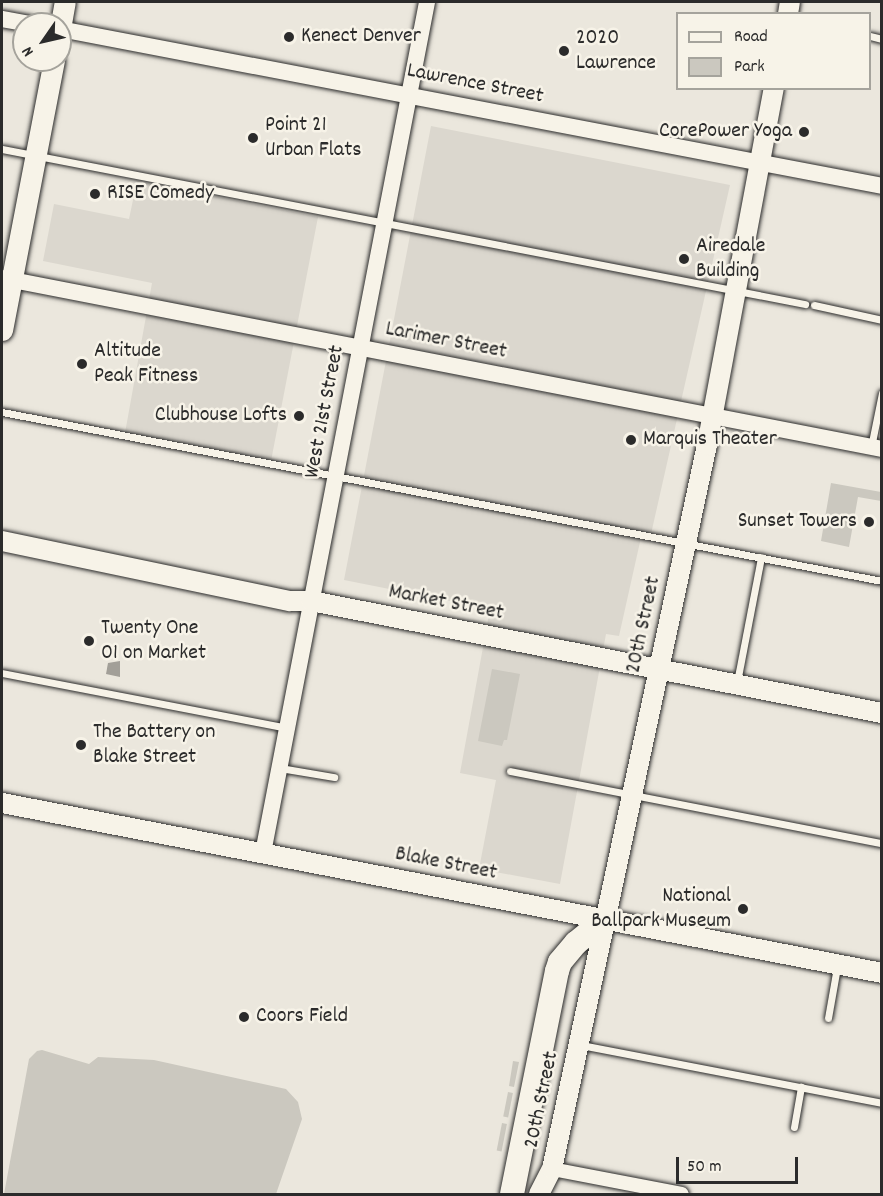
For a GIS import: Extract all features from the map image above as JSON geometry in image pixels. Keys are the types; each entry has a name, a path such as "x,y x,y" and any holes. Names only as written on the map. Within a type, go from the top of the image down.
{"highway":[{"path":"512,1194 560,962 576,943 606,919"}],"main road":[{"path":"2,330 7,279 36,155 52,72"},
{"name":"20th Street","path":"553,1194 552,1169 714,416 774,90"},
{"name":"Market Street","path":"2,541 290,602 311,601 882,713"},
{"name":"Blake Street","path":"2,803 882,972"},
{"name":"20th Street","path":"539,1194 552,1169"}],"street":[{"name":"West 21st Street","path":"263,853 428,2"},
{"name":"Lawrence Street","path":"72,31 882,186"},
{"name":"Larimer Street","path":"7,279 876,448"},
{"path":"552,1169 682,1194"}],"lane":[{"path":"2,149 810,304 882,320"},
{"path":"876,448 882,393"},
{"path":"2,412 882,581"},
{"path":"736,685 761,557"},
{"path":"2,673 287,728"},
{"path":"279,768 334,777"},
{"path":"510,771 882,843"},
{"path":"828,1018 838,964"},
{"path":"579,1044 882,1103"},
{"path":"794,1127 801,1087"}],"shaded area":[{"path":"431,126 730,185 651,534 642,533 619,636 606,634 560,884 479,869 496,780 460,773 490,609 344,580"},
{"path":"137,181 318,217 271,461 125,433 152,283 43,261 54,204 129,219"},
{"path":"120,661 120,677 106,674 108,663"}],"green space":[{"path":"831,483 881,492 881,501 858,497 849,547 821,541"},
{"path":"492,669 520,674 507,740 504,740 502,746 478,741"},
{"path":"42,1050 89,1064 98,1057 154,1060 286,1089 298,1102 302,1119 276,1194 4,1194 29,1059 37,1051"},
{"path":"513,1061 519,1062 514,1087 509,1086"},
{"path":"508,1092 513,1093 508,1117 503,1117"},
{"path":"502,1123 507,1124 502,1151 497,1150"}],"place":[{"name":"Kenect Denver","path":"289,37"},
{"name":"2020 Lawrence","path":"564,51"},
{"name":"CorePower Yoga","path":"804,132"},
{"name":"Point 21 Urban Flats","path":"253,138"},
{"name":"RISE Comedy","path":"95,194"},
{"name":"Airedale Building","path":"684,259"},
{"name":"Altitude Peak Fitness","path":"82,364"},
{"name":"Clubhouse Lofts","path":"299,416"},
{"name":"Marquis Theater","path":"631,440"},
{"name":"Sunset Towers","path":"869,522"},
{"name":"Twenty One 01 on Market","path":"89,641"},
{"name":"The Battery on Blake Street","path":"81,745"},
{"name":"National Ballpark Museum","path":"743,909"},
{"name":"Coors Field","path":"244,1017"}]}
